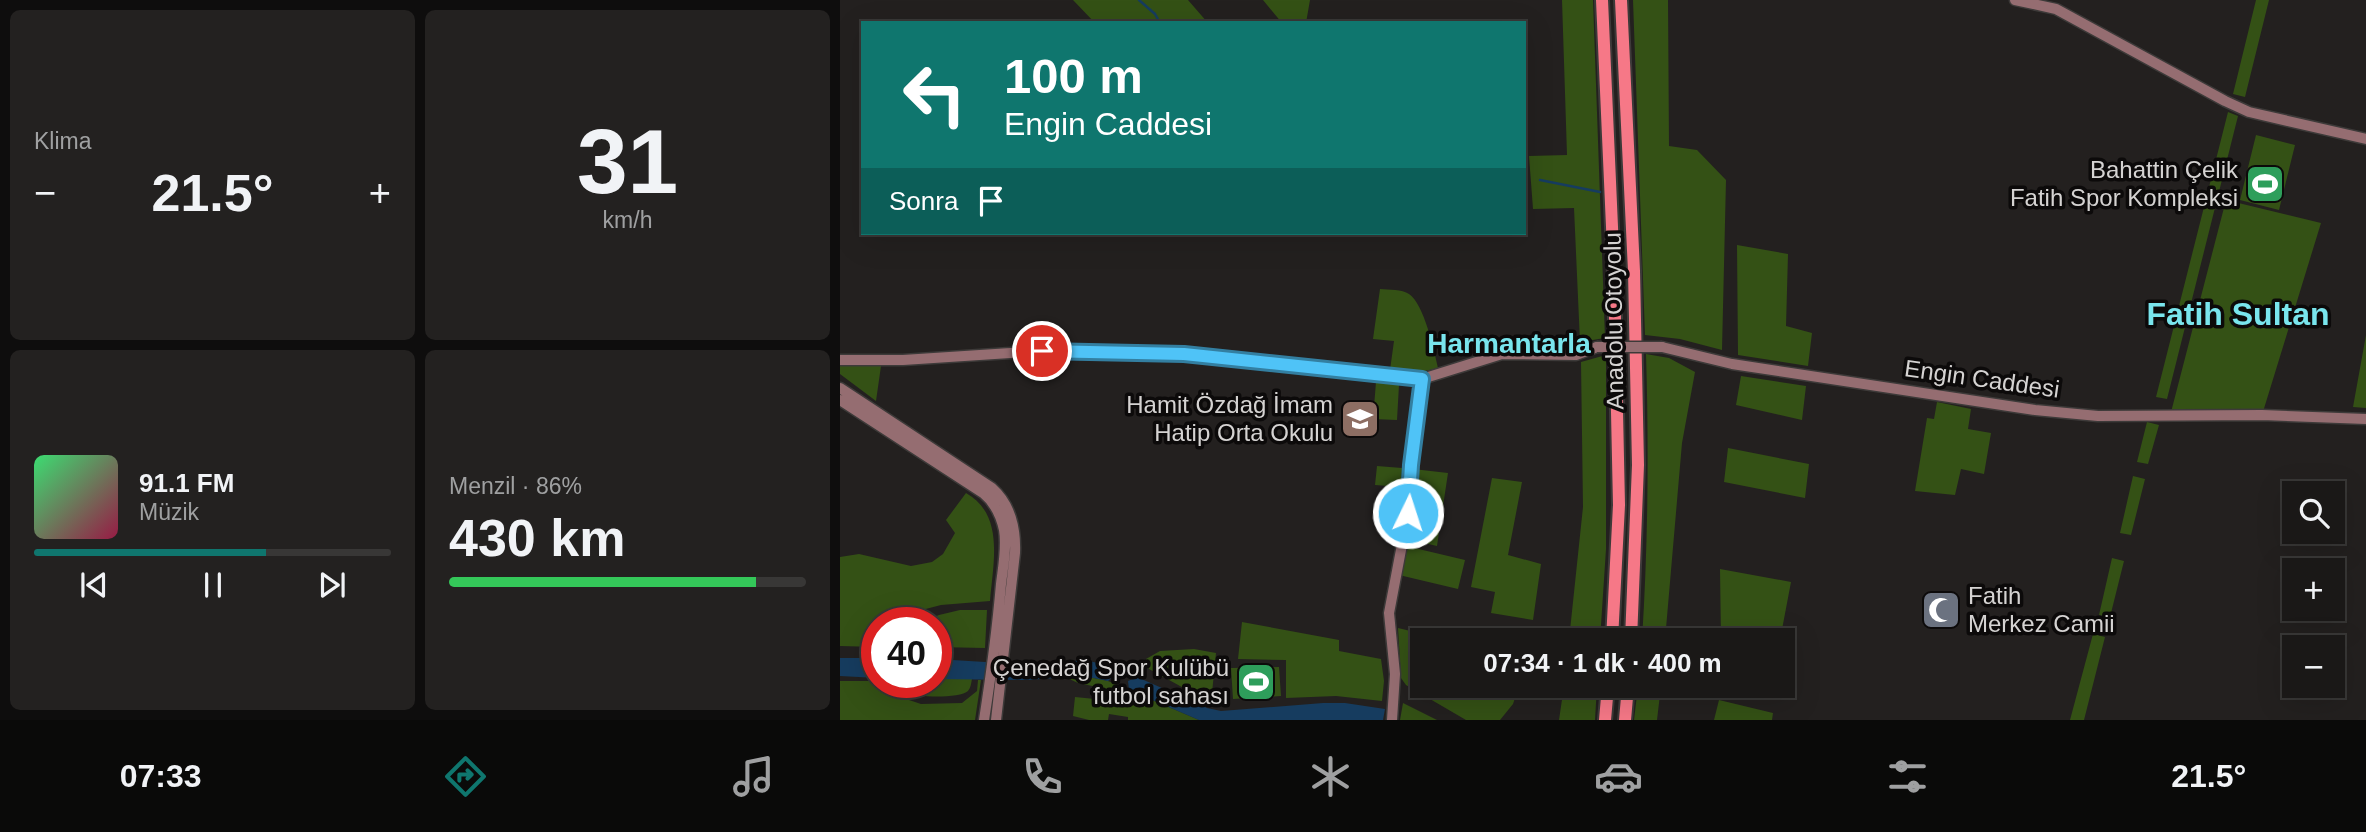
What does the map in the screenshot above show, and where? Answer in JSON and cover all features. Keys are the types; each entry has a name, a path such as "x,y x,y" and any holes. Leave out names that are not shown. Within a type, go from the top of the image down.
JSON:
{"highway":[{"name":"Anadolu Otoyolu","path":"1602,0 1614,272 1619,505 1613,628"},
{"name":"Anadolu Otoyolu","path":"1622,0 1633,245 1638,466 1631,628"},
{"path":"1605,720 1607,698"},
{"path":"1625,720 1627,698"}],"street":[{"path":"2015,0 2056,9 2225,102 2249,112 2366,139"},
{"name":"Engin Caddesi","path":"1422,379 1502,354 1576,355 1597,347 1662,347 1732,364 2035,410 2098,416 2262,415 2366,419"},
{"path":"840,360 936,358 1042,351 1149,352 1216,356 1422,379 1408,513 1389,613 1395,674 1392,720"},
{"path":"840,388 986,483 1003,499 1013,520 984,720"},
{"path":"840,400 987,496 1001,521 1010,542 1006,640 996,720"}],"green space":[{"path":"1073,0 1188,0 1206,21 1093,21"},
{"path":"1263,0 1310,0 1306,21 1280,21"},
{"path":"1562,0 1593,0 1605,338 1580,342 1574,208 1533,209 1529,156 1567,155"},
{"path":"1633,0 1668,0 1669,146 1697,150 1726,180 1722,350 1680,339 1645,335"},
{"path":"2256,0 2269,0 2245,97 2233,94"},
{"path":"2228,112 2238,116 2167,399 2156,397"},
{"name":"Bahattin Çelik Fatih Spor Kompleksi","path":"2256,135 2295,145 2279,210 2240,200"},
{"path":"2226,200 2321,223 2262,415 2170,416"},
{"path":"1737,245 1788,254 1786,326 1812,333 1808,366 1738,355"},
{"path":"1380,289 1403,291 1414,299 1428,328 1438,368 1421,372 1390,370 1394,341 1373,339"},
{"path":"2366,335 2366,408 2353,407"},
{"path":"1646,354 1669,358 1695,372 1682,443 1666,628 1643,628"},
{"path":"1606,355 1606,549 1601,628 1570,628 1583,507 1581,362"},
{"path":"840,366 881,366 876,401 840,374"},
{"path":"1741,376 1806,386 1802,420 1736,405"},
{"path":"1376,382 1399,385 1397,420 1373,419"},
{"path":"1937,402 1971,409 1968,429 1991,433 1984,474 1961,469 1955,495 1915,491 1927,418 1934,419"},
{"path":"2147,422 2159,425 2148,464 2137,462"},
{"path":"1728,448 1809,464 1805,498 1724,482"},
{"path":"1377,466 1402,468 1401,487 1375,485"},
{"path":"1413,469 1448,473 1437,546 1407,539"},
{"path":"2133,476 2145,479 2131,535 2120,533"},
{"path":"1492,478 1522,482 1508,555 1541,564 1533,620 1491,613 1495,592 1471,587"},
{"path":"966,493 978,502 987,514 994,541 990,601 933,607 861,607 861,647 840,646 840,557 859,554 911,566 932,562 943,554 955,533 946,520"},
{"path":"1406,546 1465,560 1458,589 1399,575"},
{"path":"2112,558 2124,561 2110,617 2099,615"},
{"path":"1720,569 1791,582 1782,628 1721,628"},
{"path":"987,610 985,648 952,647 952,612"},
{"path":"1242,622 1339,640 1339,651 1381,659 1384,681 1382,701 1336,696 1286,698 1286,660 1238,659"},
{"path":"1398,628 1410,631 1410,687 1401,678"},
{"path":"2093,634 2105,637 2084,720 2070,720"},
{"path":"1194,649 1216,653 1211,703 1149,669 1146,659 1160,651"},
{"name":"Çenedağ Spor Kulübü futbol sahası","path":"1279,667 1281,696 1233,699 1231,668"},
{"path":"1084,676 1108,681 1199,720 1128,720 1128,717 1109,714 1108,720 1089,720 1073,716 1075,697 1095,699 1097,687 1065,677"},
{"path":"952,679 972,679 968,691 952,696"},
{"path":"978,680 981,680 975,720 840,720 840,681 861,681 861,698 907,698 921,704 962,703 977,691"},
{"path":"1428,698 1515,698 1500,720 1466,720"},
{"path":"1562,698 1596,698 1595,720 1559,720"},
{"path":"1637,698 1660,698 1657,720 1634,720"},
{"path":"1719,700 1773,713 1772,720 1714,720"},
{"path":"1403,703 1437,720 1400,720"}],"water":[{"path":"840,658 861,658 861,677 840,676"},
{"path":"952,660 1033,665 1085,660 1114,667 1114,675 1108,681 1084,676 1027,680 952,679"},
{"path":"1137,677 1207,708 1221,711 1323,703 1345,703 1385,709 1383,720 1199,720 1129,690 1128,681"}],"waterway":[{"path":"1139,0 1159,21"},
{"path":"1540,180 1600,192"}],"place":[{"name":"Bahattin Çelik Fatih Spor Kompleksi","path":"2265,184"},
{"name":"Hamit Özdağ İmam Hatip Orta Okulu","path":"1360,419"},
{"name":"Fatih Merkez Camii","path":"1941,610"},
{"name":"Çenedağ Spor Kulübü futbol sahası","path":"1256,682"}],"district":[{"name":"Fatih Sultan","path":"2238,314"},
{"name":"Harmantarla","path":"1509,343"}],"route":[{"path":"1042,351 1216,356 1422,379 1408,513"}]}
